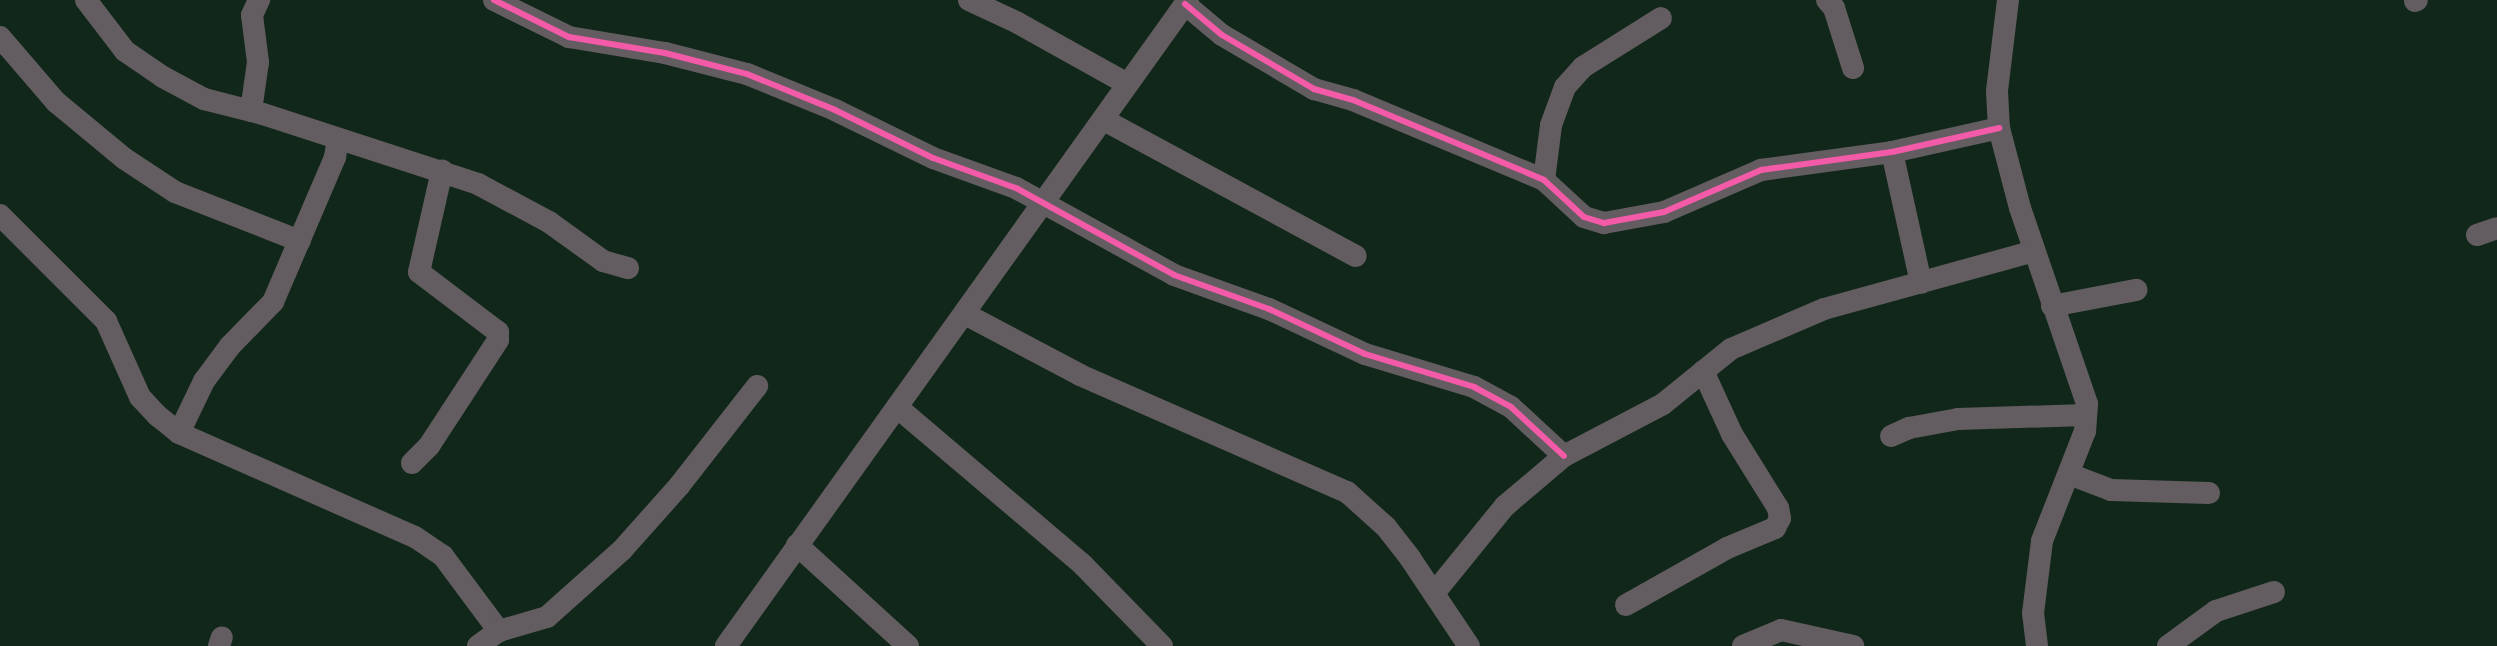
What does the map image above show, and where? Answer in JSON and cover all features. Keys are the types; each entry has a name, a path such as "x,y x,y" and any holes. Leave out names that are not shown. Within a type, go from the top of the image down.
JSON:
{"street":[{"path":"86,0 125,51 162,77 204,99 251,111 441,171 506,197 603,261 628,268"},
{"path":"251,111 258,62 252,15 259,0"},
{"path":"494,0 569,37 665,53 747,74 866,124 933,158 1016,188 1174,276 1269,309 1365,354 1474,387 1511,407 1564,456"},
{"path":"969,0 1018,23 1126,83"},
{"path":"1827,0 1834,8 1853,68"},
{"path":"2008,0 1997,91 1999,128 2034,251 2087,404 2085,431 2042,541 2033,613 2037,646"},
{"path":"726,646 965,314 1041,202 1104,120 1126,83 1187,2 1221,35 1314,88 1353,100 1544,180 1584,217 1604,223 1664,212 1761,170 1892,152 1999,128"},
{"path":"1544,180 1551,125 1574,75 1661,18"},
{"path":"0,37 56,102 125,159 175,192 300,242"},
{"path":"1104,120 1356,256"},
{"path":"179,433 204,381 230,346 273,302 335,157 338,139"},
{"path":"1892,152 1921,282"},
{"path":"412,464 429,446 498,340 498,332 419,272 441,171"},
{"path":"0,215 106,321 140,397 179,433 415,537 443,556 499,631"},
{"path":"1435,592 1505,506 1564,456 1663,404 1731,349 1824,309 2034,251"},
{"path":"2052,306 2136,290"},
{"path":"965,314 1080,375 1347,492 1386,527 1435,592 1469,646"},
{"path":"1626,605 1727,548 1775,528 1780,518 1778,508 1732,434 1703,371"},
{"path":"478,646 499,631 547,617 622,550 680,486 757,386"},
{"path":"897,407 1083,565 1162,646"},
{"path":"1891,436 1909,428 1958,419 2086,415"},
{"path":"2069,474 2088,484 2110,490 2209,493"},
{"path":"797,545 908,646"},
{"path":"2168,646 2216,611 2274,592"},
{"path":"1743,646 1781,630 1853,646"}],"cycle path":[{"path":"494,0 569,37 665,53 747,74 835,110 933,158 1016,188 1174,275 1269,309 1365,354 1474,387 1511,407 1564,456"},
{"path":"1185,4 1222,35 1314,89 1353,100 1544,180 1584,217 1604,223 1664,212 1761,170 1892,152 1999,128"}]}
